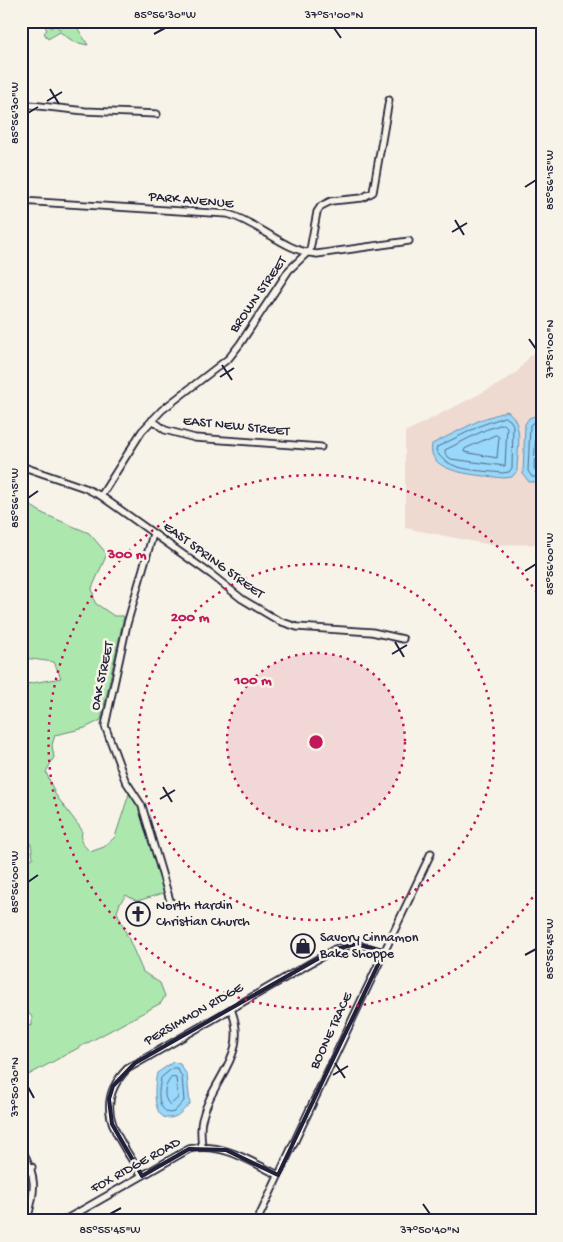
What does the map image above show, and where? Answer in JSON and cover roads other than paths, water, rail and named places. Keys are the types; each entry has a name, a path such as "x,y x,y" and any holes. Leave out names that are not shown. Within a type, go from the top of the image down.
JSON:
{"street":[{"name":"BROWN STREET","path":"101,496 137,439 152,420 229,358 250,330 286,273 308,253 321,206 331,201 362,198 373,192 389,100"},
{"path":"21,104 85,111 157,114"},
{"name":"PARK AVENUE","path":"21,201 228,214 251,223 297,250 308,253 356,250 409,241"},
{"name":"EAST NEW STREET","path":"152,420 165,430 195,438 321,447"},
{"name":"EAST SPRING STREET","path":"21,466 85,488 101,496 212,575 242,599 279,621 297,627 372,632 403,639"},
{"name":"OAK STREET","path":"153,534 127,624 105,726 125,780 142,806 171,904"},
{"name":"BOONE TRACE","path":"257,1221 430,853"},
{"name":"PERSIMMON RIDGE","path":"142,1176 112,1124 109,1099 113,1086 127,1068 346,945 366,945 384,952"},
{"path":"202,1147 202,1120 237,1042 237,1024 231,1009"},
{"name":"FOX RIDGE ROAD","path":"63,1221 190,1149 202,1147 226,1150 278,1175"},
{"path":"21,1148 32,1167 34,1189 27,1221"},
{"path":"21,1178 32,1167"}],"water":[{"path":"507,411 513,416 519,438 517,471 512,477 503,478 457,472 437,462 432,454 432,444 480,420"},
{"path":"535,416 542,418 542,482 529,482 523,474 525,424 529,418"},
{"path":"173,1062 180,1064 187,1075 190,1104 176,1116 167,1118 161,1115 158,1110 155,1094 156,1079 157,1073"}],"place":[{"name":"North Hardin Christian Church","path":"138,914"},
{"name":"Savory Cinnamon Bake Shoppe","path":"303,946"}]}
